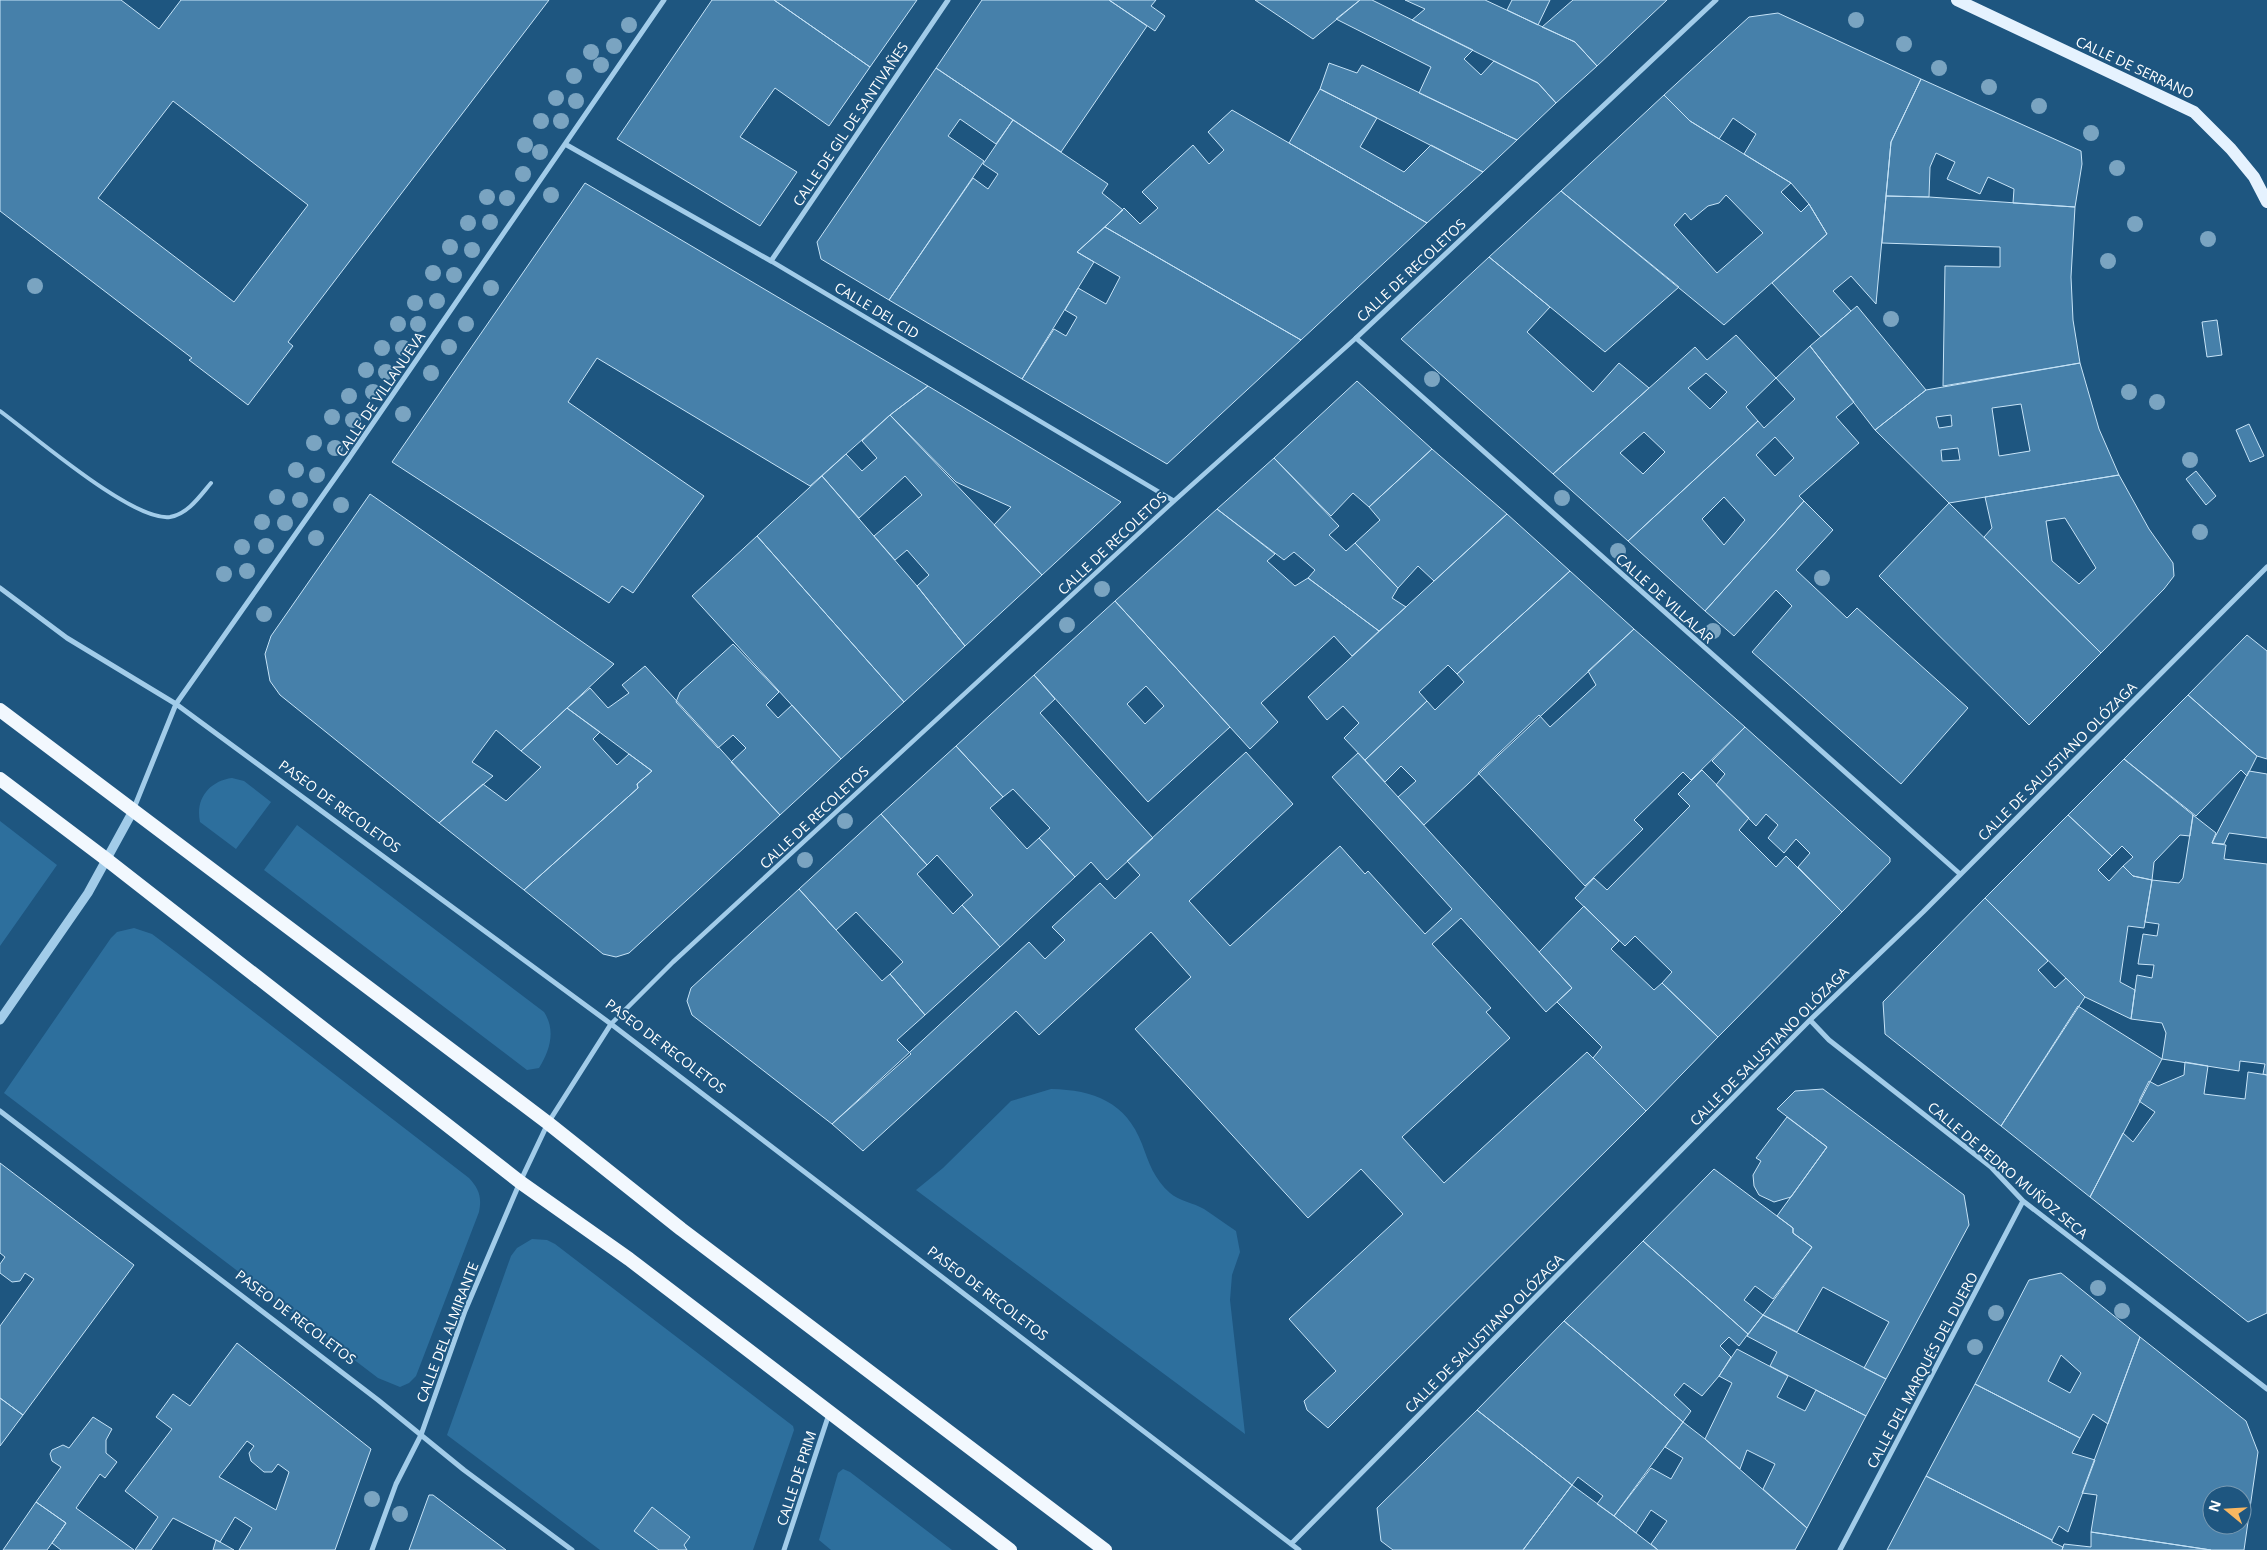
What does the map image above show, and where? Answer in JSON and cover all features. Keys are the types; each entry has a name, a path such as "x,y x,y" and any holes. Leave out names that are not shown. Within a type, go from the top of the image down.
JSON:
{"highway":[{"path":"0,710 548,1123 681,1229 1105,1550"},
{"path":"0,779 106,859 520,1182 629,1260 1010,1550"}],"main road":[{"name":"CALLE DE SERRANO","path":"1957,0 2194,112 2237,156 2254,177 2267,202"}],"street":[{"name":"CALLE DE VILLANUEVA","path":"133,810 176,704 347,461 664,0"},
{"name":"CALLE DE GIL DE SANTIVAÑES","path":"771,261 948,0"},
{"name":"CALLE DE RECOLETOS","path":"548,1123 611,1024 674,962 1174,501 1356,338 1716,0"},
{"name":"CALLE DEL CID","path":"565,144 771,261 1174,501"},
{"name":"CALLE DE VILLALAR","path":"1356,338 1960,874"},
{"name":"CALLE DE SALUSTIANO OLÓZAGA","path":"1291,1544 1810,1020 1960,874 2267,567"},
{"name":"PASEO DE RECOLETOS","path":"0,588 67,638 176,704 611,1024 1299,1550"},
{"path":"0,1020 88,893 133,810"},
{"name":"CALLE DE PEDRO MUÑOZ SECA","path":"1810,1020 1829,1040 1991,1167 2023,1201 2267,1388"},
{"name":"PASEO DE RECOLETOS","path":"0,1111 572,1550"},
{"name":"CALLE DEL ALMIRANTE","path":"372,1550 396,1484 421,1435 465,1311 520,1182 548,1123"},
{"name":"CALLE DEL MARQUÉS DEL DUERO","path":"1840,1550 2023,1201"},
{"name":"CALLE DE PRIM","path":"784,1550 829,1414"}],"lane":[{"path":"0,411 113,496 151,515 171,517 190,508 211,483"}],"shaded area":[{"path":"232,778 244,781 271,802 236,849 200,822 199,813 202,798 206,792 217,783"},
{"path":"0,821 57,865 0,946"},
{"path":"297,825 544,1012 548,1019 551,1033 549,1048 539,1068 527,1070 264,870"},
{"path":"134,928 152,934 176,952 469,1178 475,1186 480,1198 479,1212 416,1376 409,1383 400,1387 378,1378 4,1093 111,938 117,932"},
{"path":"1051,1089 1081,1092 1107,1101 1118,1108 1135,1130 1153,1170 1164,1188 1178,1198 1204,1209 1236,1231 1240,1252 1232,1275 1230,1300 1245,1434 916,1190 943,1168 1011,1101"},
{"path":"532,1239 547,1240 555,1244 793,1426 794,1430 753,1550 600,1550 447,1435 511,1256 517,1248"},
{"path":"843,1469 850,1472 952,1550 831,1550 819,1540 838,1473"}],"building":[{"path":"0,0 121,0 159,29 181,0 549,0 288,342 293,346 248,405 189,360 192,358 0,211","holes":["173,101 308,205 234,302 98,198"]},
{"path":"712,0 774,0 870,67 829,126 775,88 740,137 797,172 760,226 617,139"},
{"path":"774,0 917,0 870,67"},
{"path":"982,0 1109,0 1147,26 1061,152 936,68"},
{"path":"1109,0 1156,0 1151,6 1165,16 1155,31"},
{"path":"1255,0 1360,0 1313,39"},
{"path":"1360,0 1372,0 1473,50 1464,59 1481,75 1494,61 1538,83 1556,103 1517,140 1419,93 1431,67 1336,19"},
{"path":"1405,0 1485,0 1575,42 1597,66 1556,103 1538,83 1412,20 1425,9"},
{"path":"1512,0 1550,0 1538,25 1507,10"},
{"path":"1573,0 1667,0 1597,66 1575,42 1542,27"},
{"path":"1778,13 1921,79 1891,142 1876,304 1851,276 1833,291 1851,311 1821,337 1772,283 1827,234 1809,204 1791,183 1744,154 1756,134 1733,118 1719,139 1690,121 1664,95 1749,17"},
{"path":"1329,63 1357,73 1362,65 1517,140 1483,172 1320,89"},
{"path":"936,68 1013,120 996,144 960,119 948,136 984,161 889,300 821,259 817,242"},
{"path":"1921,79 2081,151 2082,164 2075,207 2013,203 2014,189 1988,177 1980,194 1947,179 1955,162 1936,153 1930,167 1929,197 1886,196 1891,142"},
{"path":"1320,89 1377,118 1360,147 1404,172 1431,145 1483,172 1427,223 1289,143"},
{"path":"1664,95 1690,121 1791,183 1781,192 1801,212 1809,204 1827,234 1724,325 1561,191","holes":["1726,195 1763,233 1717,273 1674,225 1685,213 1691,220 1708,206 1719,203"]},
{"path":"1232,110 1427,223 1301,340 1105,227 1124,208 1140,224 1158,208 1142,192 1193,145 1209,164 1224,150 1208,132"},
{"path":"1013,120 1108,184 1102,193 1123,210 1077,252 1094,262 1022,379 889,300 973,178 988,189 998,174 983,164"},
{"path":"585,183 928,386 890,415 810,486 597,358 568,402 704,496 633,593 622,586 609,603 392,462"},
{"path":"1561,191 1679,287 1605,352 1489,257"},
{"path":"1886,196 1929,197 2075,207 2071,277 2073,320 2080,363 1943,386 1945,266 2000,267 2000,247 1882,243"},
{"path":"1105,227 1301,340 1167,464 1022,379 1054,329 1066,336 1077,317 1065,310 1078,288 1106,304 1120,277 1077,252"},
{"path":"1489,257 1550,307 1527,332 1593,392 1619,363 1649,388 1553,474 1401,339"},
{"path":"1857,306 1926,390 1875,430 1810,346"},
{"path":"2217,320 2222,355 2207,357 2202,322"},
{"path":"1736,335 1776,378 1746,407 1758,421 1628,541 1553,474 1695,347 1707,360","holes":["1706,373 1727,392 1710,409 1688,388","1644,432 1665,452 1643,474 1620,453"]},
{"path":"1810,346 1854,402 1836,417 1859,443 1799,496 1804,501 1705,611 1628,541 1758,421 1764,428 1795,399 1776,378","holes":["1775,437 1794,458 1775,476 1756,455","1724,497 1745,520 1724,545 1702,519"]},
{"path":"2080,363 2099,429 2119,475 1949,503 1875,430 1926,390","holes":["2021,404 2030,451 1999,456 1992,408","1951,415 1952,426 1939,428 1936,417","1958,448 1960,460 1942,461 1941,450"]},
{"path":"1357,381 1432,449 1369,507 1353,493 1331,516 1274,458"},
{"path":"928,386 1121,502 1042,575 994,525 1011,507 956,482 890,415"},
{"path":"890,415 1042,575 965,646 917,586 929,575 907,550 895,560 874,536 922,495 905,476 859,518 822,476 846,454 862,471 877,458 862,441"},
{"path":"2249,424 2264,456 2250,462 2236,430"},
{"path":"1432,449 1507,514 1434,581 1418,566 1398,588 1355,543 1380,520 1369,507"},
{"path":"1274,458 1339,526 1329,535 1346,551 1355,543 1398,588 1392,598 1406,607 1379,631 1308,578 1315,570 1294,552 1284,560 1217,509"},
{"path":"2196,471 2216,496 2206,505 2186,479"},
{"path":"2119,475 2149,529 2173,563 2174,576 2164,589 2101,653 1984,537 1992,528 1985,497","holes":["2065,518 2096,568 2079,584 2052,561 2046,521"]},
{"path":"822,476 917,586 965,646 904,702 757,536"},
{"path":"370,494 614,664 521,751 496,730 472,762 493,776 439,823 280,695 270,681 265,654 271,636"},
{"path":"1804,501 1833,530 1796,570 1847,618 1857,608 1968,708 1901,784 1752,652 1792,606 1776,590 1734,636 1705,611"},
{"path":"1949,503 2101,653 2029,725 1879,576"},
{"path":"1217,509 1275,554 1267,561 1295,586 1308,578 1379,631 1352,656 1334,636 1261,703 1278,722 1250,749 1115,601"},
{"path":"1507,514 1570,571 1457,674 1448,665 1419,692 1427,701 1365,760 1344,738 1359,723 1343,706 1327,720 1308,697"},
{"path":"757,536 904,702 841,759 692,596"},
{"path":"1570,571 1634,629 1424,825 1398,797 1416,781 1401,766 1385,782 1365,760 1427,701 1435,710 1464,682 1457,674"},
{"path":"1115,601 1230,727 1148,802 1034,675","holes":["1146,686 1164,706 1145,724 1127,704"]},
{"path":"1634,629 1745,727 1691,780 1683,772 1634,820 1643,829 1585,886 1478,773 1539,715 1550,727 1596,685 1588,671"},
{"path":"2247,635 2267,651 2267,759 2257,756 2188,695"},
{"path":"733,644 779,692 766,705 778,718 792,705 841,759 780,815 731,762 746,748 733,735 718,748 676,702 680,692"},
{"path":"645,666 780,815 629,953 616,957 603,954 524,890 638,788 637,784 652,771 567,708 590,688 608,708 629,693 622,685"},
{"path":"1034,675 1055,699 1040,713 1153,838 1107,880 1091,862 1075,877 1039,838 1050,828 1013,789 1003,797 956,746"},
{"path":"2188,695 2257,756 2247,776 2241,770 2196,816 2124,759"},
{"path":"567,708 600,732 593,739 617,765 629,754 652,771 637,784 638,788 524,890 439,823 483,784 506,801 541,767 521,751"},
{"path":"1745,727 1890,858 1890,862 1842,912 1798,867 1810,853 1796,839 1784,853 1768,838 1778,825 1766,814 1756,826 1716,785 1725,774 1712,761"},
{"path":"956,746 1003,797 990,808 1027,849 1039,838 1075,877 1000,947 962,905 973,895 937,855 927,865 881,814"},
{"path":"1246,752 1293,804 1189,901 1230,946 1340,846 1365,874 1368,871 1425,934 1452,909 1332,777 1358,753 1572,988 1546,1012 1461,918 1432,944 1491,1008 1486,1012 1510,1038 1402,1137 1444,1183 1587,1052 1646,1111 1328,1428 1307,1410 1304,1401 1336,1371 1289,1319 1403,1214 1361,1169 1308,1218 1135,1029 1191,977 1151,932 1039,1035 1016,1011 863,1151 832,1124 1029,942 1045,959 1065,940 1052,927 1100,883 1115,899 1140,875 1127,861"},
{"path":"2124,759 2193,815 2190,836 2180,835 2154,862 2152,880 2133,876 2123,866 2133,857 2122,846 2112,856 2068,815"},
{"path":"1702,770 1749,818 1739,830 1776,867 1786,856 1842,912 1718,1037 1662,983 1672,972 1635,936 1625,946 1575,898 1594,878 1607,890 1690,806 1678,794"},
{"path":"2249,771 2267,774 2267,838 2229,833 2224,844 2212,843"},
{"path":"881,814 927,865 917,874 953,914 962,905 1000,947 925,1015 890,974 903,962 856,912 836,930 799,889"},
{"path":"2068,815 2112,856 2098,870 2109,881 2123,866 2133,876 2152,880 2144,928 2128,926 2120,982 2135,990 2131,1019 2085,997 1985,898"},
{"path":"2193,815 2216,833 2212,843 2226,845 2224,859 2267,864 2267,1075 2263,1074 2265,1064 2240,1061 2239,1071 2162,1059 2166,1033 2162,1023 2131,1019 2137,975 2152,978 2154,965 2138,964 2143,934 2157,936 2159,924 2145,922 2152,880 2179,883 2183,878"},
{"path":"799,889 882,981 890,974 925,1015 897,1040 911,1054 832,1124 692,1015 687,1001 691,988"},
{"path":"1985,898 2048,961 2038,970 2055,988 2066,978 2085,997 2001,1126 1885,1034 1883,1002"},
{"path":"1584,906 1619,941 1611,949 1654,990 1662,983 1718,1037 1646,1111 1593,1058 1602,1047 1557,1002 1572,988 1539,952"},
{"path":"2078,1006 2162,1059 2090,1197 2001,1126"},
{"path":"2185,1062 2208,1066 2204,1094 2245,1099 2248,1072 2267,1075 2267,1313 2248,1322 2090,1197 2123,1133 2133,1142 2155,1112 2139,1101 2149,1081 2158,1086 2184,1075"},
{"path":"1823,1089 1964,1195 1969,1225 1886,1379 1864,1368 1889,1322 1823,1287 1797,1332 1763,1315 1812,1247 1793,1233 1793,1228 1777,1216 1827,1147 1777,1109 1795,1091"},
{"path":"1787,1117 1827,1147 1791,1197 1774,1202 1759,1195 1754,1186 1753,1175 1761,1161 1756,1158"},
{"path":"0,1163 134,1265 23,1415 0,1398 0,1326 34,1279 25,1273 20,1281 12,1282 0,1273 0,1264 5,1257 0,1253"},
{"path":"1714,1169 1793,1228 1793,1233 1812,1247 1773,1299 1755,1286 1744,1300 1763,1315 1748,1334 1643,1241"},
{"path":"1643,1241 1748,1334 1739,1346 1729,1337 1720,1346 1731,1357 1719,1376 1702,1396 1684,1383 1674,1395 1691,1411 1683,1422 1564,1321"},
{"path":"2061,1273 2140,1337 2108,1424 2093,1414 2080,1438 1975,1384 2029,1280","holes":["2061,1355 2081,1373 2070,1393 2048,1381"]},
{"path":"1763,1315 1886,1379 1866,1416 1770,1366 1777,1352 1747,1336"},
{"path":"1564,1321 1683,1422 1614,1516 1597,1504 1603,1496 1578,1477 1572,1485 1477,1410"},
{"path":"2140,1337 2246,1421 2258,1452 2252,1494 2252,1485 2202,1485 2202,1535 2246,1535 2244,1550 2211,1550 2091,1532 2097,1495 2082,1493"},
{"path":"237,1343 371,1449 335,1550 239,1550 252,1528 235,1517 220,1542 173,1518 151,1550 135,1550 158,1517 125,1491 172,1429 156,1417 173,1394 190,1406","holes":["247,1441 254,1446 249,1453 251,1461 264,1472 272,1472 278,1464 289,1472 276,1510 219,1477"]},
{"path":"1737,1349 1788,1376 1777,1397 1805,1411 1816,1390 1866,1416 1807,1528 1763,1489 1775,1464 1747,1450 1740,1469 1705,1439 1732,1383 1719,1376"},
{"path":"1975,1384 2080,1438 2072,1453 2095,1460 2068,1532 2059,1526 2052,1540 1926,1476"},
{"path":"0,1398 23,1415 0,1446"},
{"path":"1477,1410 1572,1485 1523,1550 1393,1550 1381,1541 1377,1508"},
{"path":"93,1417 112,1429 106,1440 106,1453 117,1462 105,1478 100,1474 76,1508 134,1550 61,1550 52,1543 66,1523 36,1502 61,1467 52,1461 50,1454 52,1450 63,1445 69,1448"},
{"path":"1683,1422 1807,1528 1795,1550 1658,1550 1651,1544 1667,1521 1651,1510 1636,1533 1614,1516 1651,1468 1671,1479 1683,1458 1665,1447"},
{"path":"1926,1476 2052,1540 2052,1542 2063,1547 2062,1550 1887,1550"},
{"path":"1572,1485 1614,1516 1658,1550 1523,1550"},
{"path":"429,1495 433,1495 506,1550 409,1550"},
{"path":"36,1502 66,1523 47,1550 3,1550"},
{"path":"652,1507 690,1537 684,1545 687,1550 659,1550 634,1531"},
{"path":"2091,1532 2211,1550 2062,1550 2064,1544 2091,1547"},
{"path":"216,1540 220,1542 234,1550 213,1550"}]}
